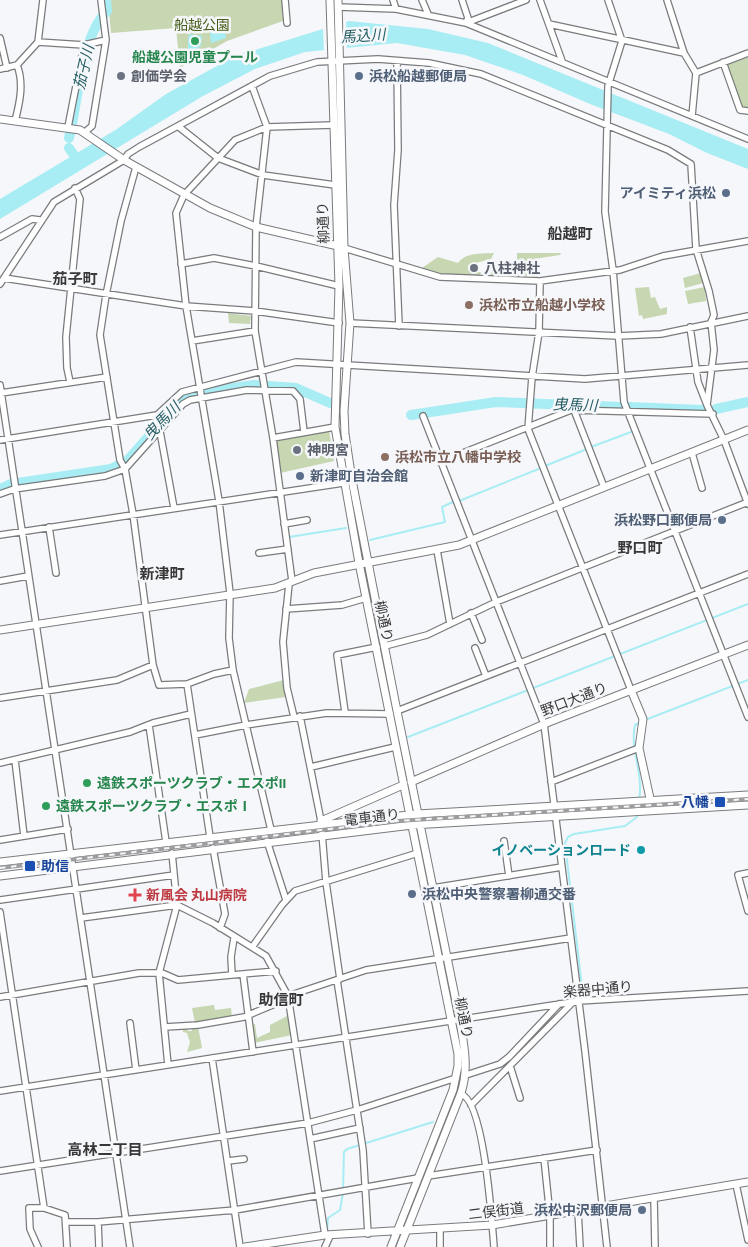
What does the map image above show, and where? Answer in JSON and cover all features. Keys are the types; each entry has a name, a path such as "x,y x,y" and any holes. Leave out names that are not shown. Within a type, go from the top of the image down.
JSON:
{"street":[{"path":"0,38 3,68 17,65 38,42 43,0"},
{"path":"86,133 92,126 106,40 101,0"},
{"path":"285,0 287,23"},
{"name":"柳通り","path":"330,0 336,245 339,286 335,427 343,483 366,598 411,782 413,814"},
{"path":"393,0 396,9"},
{"path":"422,0 428,14"},
{"path":"462,0 468,18 466,23"},
{"path":"502,0 505,8"},
{"path":"466,23 526,0"},
{"path":"540,0 562,61"},
{"path":"608,0 622,41 609,84 605,212 613,270 620,376 627,412 748,718"},
{"path":"667,0 684,53 696,73 692,116"},
{"path":"338,6 396,9 466,23 562,61 609,84 748,139"},
{"name":"柳通り","path":"338,6 344,248 350,323 344,411 346,434 368,562 385,646 395,747 403,785 433,888 458,1054 456,1078 442,1122 391,1247"},
{"path":"549,24 684,53"},
{"path":"38,42 87,44 106,40"},
{"path":"68,127 87,44"},
{"path":"696,73 748,53"},
{"path":"338,323 255,310 186,306 2,281 40,220 54,202 128,154 270,76 340,56 429,63 481,74 608,123 668,150 691,164 696,249 714,315 710,322 714,350 707,405"},
{"path":"397,61 398,150 394,205 399,326"},
{"path":"724,62 740,110 748,112"},
{"path":"15,121 21,85 17,65"},
{"path":"252,86 267,127 256,228 254,331 273,438 288,548 290,583 283,642 287,688 311,767 321,822 338,979 362,1144 368,1234"},
{"path":"0,119 68,127 86,133 122,159 184,194 256,228 336,245 440,277 540,281 613,270 696,249 748,241"},
{"path":"271,830 233,670 229,638 230,594 219,501 202,391 186,306 176,213 184,194 235,140 267,127 333,125"},
{"path":"179,127 218,158 263,175 335,185"},
{"path":"136,167 121,221 100,335 120,460 124,468 133,514 147,607 153,665 159,685 187,684 214,674 233,670"},
{"path":"70,382 67,368 66,337 80,200 75,188"},
{"path":"0,237 32,220 40,220"},
{"path":"181,264 214,258 339,286"},
{"path":"540,281 539,332 532,377 529,427 558,506 643,719 639,748 652,810"},
{"path":"350,323 618,336 661,334 710,322 748,316"},
{"path":"385,646 427,635 496,602 748,503 713,414 701,394 690,327"},
{"path":"192,341 254,331"},
{"path":"0,494 14,486 105,476 124,468 183,404 202,391 296,362 584,379 748,365"},
{"path":"1,393 107,377"},
{"path":"0,385 3,440 14,486 56,751 130,1247"},
{"path":"3,440 158,417 182,392 264,387 297,393 304,432"},
{"path":"440,462 574,410 713,414"},
{"path":"574,410 604,488"},
{"path":"423,416 544,724 597,1150 606,1247"},
{"path":"158,417 174,508"},
{"path":"273,438 335,427"},
{"path":"0,630 275,588 314,572 437,550 471,540 748,430"},
{"path":"692,453 702,488"},
{"path":"0,535 343,483"},
{"path":"284,524 307,520"},
{"path":"49,527 56,573"},
{"path":"259,553 288,548"},
{"path":"437,550 450,624"},
{"path":"195,735 297,717 345,712 393,713 748,574"},
{"path":"0,581 28,576"},
{"path":"286,609 342,605 366,598"},
{"path":"471,613 482,640"},
{"name":"野口大通り","path":"411,782 544,724 748,645"},
{"path":"345,712 338,655 377,648"},
{"path":"475,648 486,676"},
{"path":"0,698 117,680 153,665"},
{"path":"187,684 210,837"},
{"path":"0,763 56,751 191,714"},
{"path":"149,725 166,842"},
{"path":"311,767 395,747"},
{"path":"551,782 639,748"},
{"path":"15,760 24,836"},
{"path":"321,822 403,785"},
{"name":"電車通り","path":"0,862 71,852 271,830 321,822 413,814 748,795"},
{"name":"電車通り","path":"0,876 267,841 416,825 748,805"},
{"name":"柳通り","path":"400,1247 461,1094 466,1076 460,1021 418,853 416,825"},
{"path":"0,840 68,829"},
{"path":"267,841 286,900"},
{"path":"504,841 509,876"},
{"path":"213,848 225,914 220,928"},
{"path":"168,1065 159,973 177,905 172,853"},
{"path":"253,946 286,900 295,891 418,853"},
{"path":"433,888 562,867"},
{"path":"748,873 738,875 748,911"},
{"path":"0,900 174,875"},
{"path":"81,918 177,905 220,928 234,938 253,946 266,956 276,971 288,997 318,1194 328,1236 326,1247"},
{"path":"0,912 44,1208"},
{"path":"232,974 231,957 234,938"},
{"path":"165,1027 198,1025 244,1017 288,997 366,970 571,938"},
{"path":"0,997 139,973 159,973 178,980 276,971"},
{"path":"243,974 253,1052"},
{"name":"楽器中通り","path":"0,1091 460,1021 560,1004 577,998 748,991"},
{"path":"471,1105 577,998"},
{"path":"466,1076 500,1064 509,1058 560,1004"},
{"path":"130,1023 136,1070"},
{"path":"212,1058 240,1247"},
{"path":"510,1066 520,1098"},
{"path":"0,1171 224,1138 308,1123 357,1110 456,1078"},
{"path":"461,1094 467,1097 471,1105 486,1168 494,1247"},
{"path":"310,1139 360,1128"},
{"path":"428,1176 597,1150"},
{"path":"544,1158 550,1216 550,1247"},
{"path":"228,1161 244,1159"},
{"path":"67,1222 126,1221 235,1210 418,1178"},
{"name":"二俣街道","path":"245,1247 328,1236 492,1226 748,1182"},
{"path":"736,1184 748,1240"},
{"path":"654,1198 655,1247"},
{"path":"38,1247 30,1229 29,1208 44,1208 62,1212 67,1222 67,1247"},
{"path":"578,1211 580,1247"},
{"path":"98,1222 99,1247"},
{"path":"440,1229 440,1247"}],"green space":[{"name":"船越公園","path":"108,0 282,0 283,21 227,41 180,68 176,28 111,33"},
{"path":"748,56 748,110 741,108 726,65"},
{"path":"494,253 491,259 468,265 468,269 473,272 481,272 480,275 450,275 422,268 438,257 458,263 469,255"},
{"path":"517,253 561,253 560,255 534,259 530,265 531,273 541,278 523,274 518,277 509,276 509,270 502,278 490,278 493,265 500,260 504,263 517,262"},
{"path":"701,273 703,283 685,288 683,278"},
{"path":"649,287 651,298 655,297 660,309 667,307 667,314 643,319 642,315 639,316 635,288"},
{"path":"705,287 706,301 688,304 685,291"},
{"path":"228,313 251,316 250,324 229,323"},
{"path":"329,430 334,461 280,473 275,440"},
{"path":"284,680 286,697 244,703 249,689"},
{"path":"214,1005 215,1010 231,1008 232,1018 195,1023 192,1008"},
{"path":"289,1015 292,1035 254,1043 252,1025 255,1024 257,1038 270,1032 270,1025"},
{"path":"191,1026 198,1026 202,1048 187,1052 190,1042 187,1033 183,1032 182,1027 192,1031"}],"water":[{"name":"馬込川","path":"349,21 428,29 488,43 748,149 748,169 707,153 669,134 590,104 523,75 465,55 397,43 305,52 255,69 203,96 0,219 0,199 117,129 166,94 235,56"},
{"name":"船越公園児童プール","path":"212,30 225,31 226,38 211,43 210,33"},
{"name":"船越公園児童プール","path":"190,34 202,36 201,46 190,53 188,50 188,37"}],"pier":[{"path":"346,20 347,51 324,53 323,26"}],"waterway":[{"name":"茄子川","path":"69,138 86,53 91,36 98,22 107,11 106,0"},
{"name":"茄子川","path":"69,148 78,161"},
{"name":"曳馬川","path":"0,489 11,484 111,469 127,461 181,400 198,393 254,385 296,388 330,403"},
{"name":"曳馬川","path":"411,415 496,402 621,407"},
{"name":"曳馬川","path":"716,409 748,402"},
{"name":"曳馬川","path":"630,407 702,410"},
{"path":"591,447 631,432"},
{"path":"545,466 587,449"},
{"path":"459,501 541,468"},
{"path":"370,540 445,522 442,507 453,502"},
{"path":"289,537 346,528"},
{"path":"408,737 748,604"},
{"path":"645,720 748,680"},
{"path":"580,992 582,987 565,843 568,837 574,834 625,826 637,817 640,781 634,733 635,725 641,722"},
{"path":"474,1098 529,1043"},
{"path":"343,1189 344,1152 347,1149 433,1122"},
{"path":"327,1232 328,1218 340,1210 343,1193"}],"railway":[{"path":"0,868 397,821 748,799"}],"place":[{"name":"船越公園児童プール","path":"195,41"},
{"name":"創価学会","path":"121,76"},
{"name":"浜松船越郵便局","path":"359,76"},
{"name":"アイミティ浜松","path":"726,193"},
{"name":"八柱神社","path":"474,268"},
{"name":"浜松市立船越小学校","path":"469,305"},
{"name":"神明宮","path":"297,450"},
{"name":"浜松市立八幡中学校","path":"385,457"},
{"name":"新津町自治会館","path":"300,476"},
{"name":"浜松野口郵便局","path":"722,520"},
{"name":"遠鉄スポーツクラブ・エスポII","path":"87,783"},
{"name":"八幡","path":"720,802"},
{"name":"遠鉄スポーツクラブ・エスポⅠ","path":"46,806"},
{"name":"イノベーションロード","path":"641,850"},
{"name":"助信","path":"30,866"},
{"name":"浜松中央警察署柳通交番","path":"412,894"},
{"name":"新風会 丸山病院","path":"135,895"},
{"name":"浜松中沢郵便局","path":"642,1210"}],"district":[{"name":"船越町","path":"570,234"},
{"name":"茄子町","path":"75,279"},
{"name":"野口町","path":"640,548"},
{"name":"新津町","path":"162,574"},
{"name":"助信町","path":"281,1000"},
{"name":"高林二丁目","path":"105,1150"}]}
